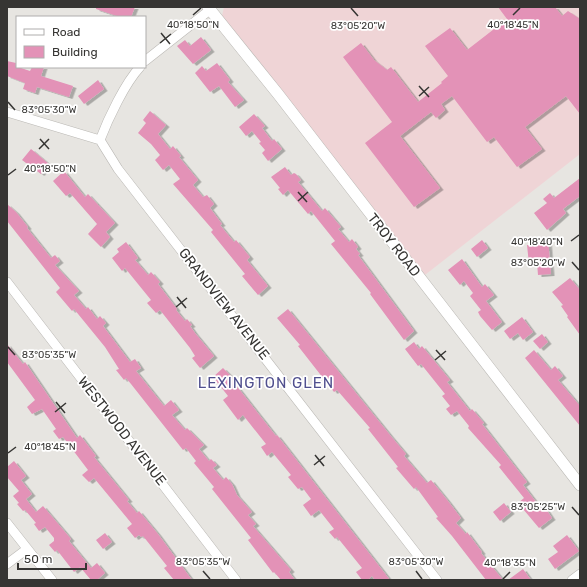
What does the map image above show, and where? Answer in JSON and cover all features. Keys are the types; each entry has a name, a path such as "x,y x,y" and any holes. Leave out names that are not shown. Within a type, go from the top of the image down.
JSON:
{"street":[{"path":"146,60 211,8"},
{"name":"TROY ROAD","path":"211,8 580,485"},
{"path":"7,112 100,140 130,81 139,68"},
{"name":"GRANDVIEW AVENUE","path":"100,140 118,169 437,580"},
{"name":"WESTWOOD AVENUE","path":"7,282 236,580"},
{"path":"7,523 52,580"},
{"path":"7,564 27,549"},
{"path":"572,580 580,574"}],"shaded area":[{"path":"224,7 580,7 580,154 421,278 222,16"}],"building":[{"path":"96,7 135,7 131,16 117,16 96,9"},
{"path":"498,7 555,7 562,16 568,11 580,19 580,114 566,96 525,127 542,149 517,167 494,137 487,142 452,96 441,104 445,110 436,118 431,112 400,136 440,188 414,207 365,143 392,122 343,57 361,43 374,60 387,70 391,67 418,102 442,83 441,82 448,76 425,46 450,28 467,50 507,19"},
{"path":"201,37 211,50 193,64 177,46 185,40 190,46"},
{"path":"7,61 16,63 16,68 30,71 32,68 44,68 41,76 73,86 69,97 37,87 35,93 23,89 25,83 7,76"},
{"path":"217,63 230,80 228,82 244,100 235,107 219,86 210,92 195,73 202,66 206,71"},
{"path":"98,80 104,89 84,104 78,96"},
{"path":"150,111 166,125 158,134 170,149 173,146 181,156 179,157 198,180 193,185 203,197 207,195 214,204 210,208 222,224 220,225 234,242 236,240 250,257 247,260 268,286 258,295 242,276 245,274 211,232 213,230 173,184 180,179 169,165 163,170 155,160 160,155 151,144 138,133 146,123 143,120"},
{"path":"254,114 265,126 262,128 272,141 274,139 282,149 268,161 262,153 265,150 259,143 261,142 252,131 246,136 239,127"},
{"path":"31,149 49,164 41,174 22,160"},
{"path":"285,167 291,175 294,173 296,174 301,180 298,182 322,211 325,208 341,227 338,229 349,242 352,239 358,247 356,249 360,254 358,255 414,331 404,340 370,294 371,293 331,244 335,241 311,211 308,214 288,190 283,195 278,189 280,188 271,177"},
{"path":"64,171 85,197 88,194 115,223 106,232 110,237 101,247 88,234 97,224 70,193 66,196 53,181"},
{"path":"580,178 580,196 563,209 566,213 547,230 534,213 547,203 543,199 550,193 554,198"},
{"path":"7,204 16,212 51,258 55,255 60,261 55,265 79,291 74,295 86,309 88,307 97,319 100,316 106,323 103,326 130,362 135,359 141,368 136,371 164,406 171,400 179,410 172,415 185,430 187,428 204,445 199,449 209,461 211,459 217,465 213,468 223,480 226,477 232,484 237,495 252,512 248,515 256,524 253,526 291,570 289,572 295,580 281,580 274,572 273,573 248,540 251,538 212,489 214,487 194,463 196,461 186,448 183,450 126,378 124,380 116,370 119,369 105,347 74,309 72,311 56,292 60,288 7,221"},
{"path":"548,239 551,274 538,275 537,263 529,264 527,245 535,245 535,240"},
{"path":"482,240 488,248 477,257 471,249"},
{"path":"126,242 138,258 135,260 148,275 151,272 160,282 158,284 177,309 176,310 185,321 187,319 192,325 190,326 214,356 200,368 192,358 195,356 190,348 160,310 156,313 147,303 151,300 125,268 122,271 112,258 119,252 117,249"},
{"path":"462,259 482,287 485,284 494,295 486,301 502,322 492,330 480,316 478,312 481,310 470,296 473,293 464,281 460,285 448,270"},
{"path":"570,278 580,290 580,335 567,317 568,316 561,306 563,305 552,292"},
{"path":"288,309 406,454 404,456 427,483 431,480 448,501 461,518 456,523 466,534 467,532 482,552 481,553 503,580 486,580 436,518 438,517 416,487 414,489 396,468 398,467 368,429 370,428 337,390 334,392 298,346 300,345 277,318"},
{"path":"522,317 533,332 523,340 518,333 510,339 504,331"},
{"path":"542,334 548,342 540,349 533,341"},
{"path":"414,342 419,349 422,346 450,380 447,382 470,411 472,409 484,423 482,424 527,482 523,485 543,511 546,509 552,518 539,528 518,503 524,498 499,467 501,465 468,428 469,426 457,411 451,415 446,409 450,406 442,396 445,394 421,364 418,366 405,349"},
{"path":"7,344 23,364 25,362 77,438 80,435 96,456 94,457 129,500 127,501 137,513 139,511 158,534 192,580 174,580 164,568 167,566 143,536 141,537 139,535 135,538 127,528 132,524 94,478 89,482 82,475 88,470 63,437 59,439 53,431 56,429 42,409 32,414 27,407 35,400 7,362"},
{"path":"534,350 551,370 555,366 563,376 558,380 580,406 580,426 525,358"},
{"path":"223,368 234,379 232,380 276,436 277,435 390,580 375,580 372,576 368,580 362,580 356,572 362,568 337,537 335,539 329,532 334,529 319,510 311,516 303,505 311,499 302,487 298,489 288,477 291,475 272,452 267,456 261,447 266,444 243,415 238,420 223,400 228,396 213,377"},
{"path":"14,461 26,476 21,480 32,494 26,499 36,512 43,506 71,539 69,541 91,568 97,563 105,573 97,580 91,580 80,567 74,572 57,550 55,552 49,545 54,541 54,538 45,527 39,531 34,524 36,523 25,510 23,511 17,504 19,503 13,496 19,491 7,477 7,467"},
{"path":"504,503 511,512 500,521 493,512"},
{"path":"105,533 112,542 103,549 96,540"},
{"path":"567,535 579,551 555,569 548,559 558,552 553,546"},
{"path":"523,569 531,580 508,580"}],"district":[{"name":"LEXINGTON GLEN","path":"266,383"}]}
